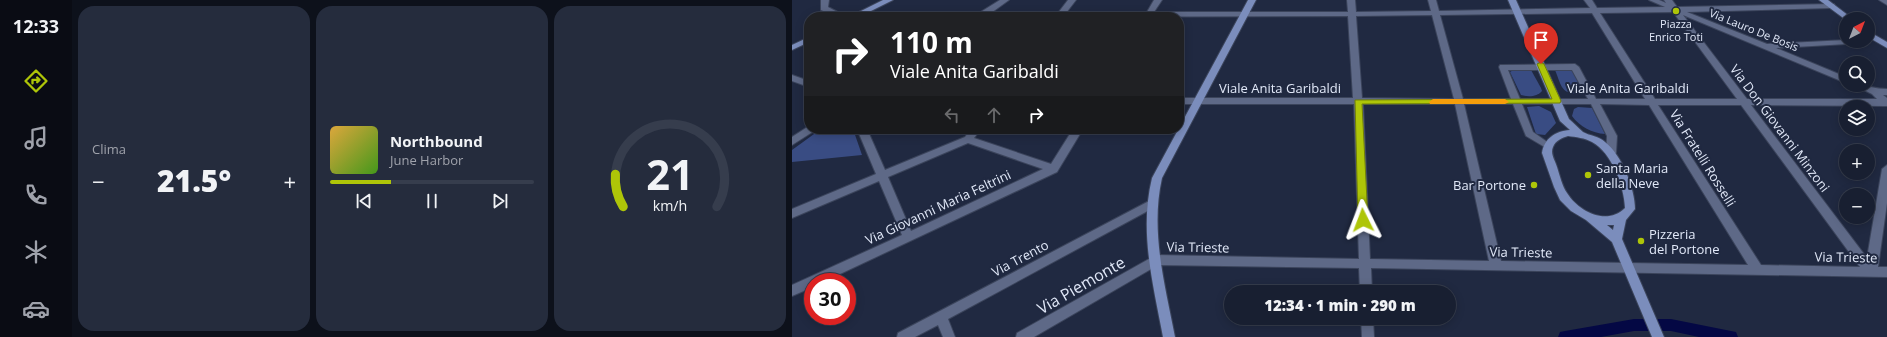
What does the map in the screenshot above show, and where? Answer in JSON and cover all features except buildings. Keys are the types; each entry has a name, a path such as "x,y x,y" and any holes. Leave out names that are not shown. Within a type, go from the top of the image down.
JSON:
{"street":[{"path":"825,0 824,8 832,12"},
{"path":"864,12 889,0"},
{"path":"986,12 1004,0"},
{"path":"1062,12 1072,0"},
{"path":"1151,12 1158,0"},
{"path":"1184,127 1252,0"},
{"path":"1351,0 1358,101 1366,285"},
{"path":"1432,0 1437,13 1459,102 1496,266"},
{"path":"1512,0 1565,122 1580,134"},
{"name":"Via Fratelli Rosselli","path":"1588,0 1757,270"},
{"name":"Via Lauro De Bosis","path":"1653,0 1839,77"},
{"name":"Via Don Giovanni Minzoni","path":"1668,0 1871,272"},
{"path":"1823,0 1839,12"},
{"path":"1883,0 1887,3"},
{"path":"1184,15 1517,12 1831,6"},
{"path":"1875,38 1887,46"},
{"path":"792,48 804,42"},
{"path":"1765,46 1839,42"},
{"path":"1548,146 1529,134 1504,67 1575,67 1592,102 1612,136 1612,153"},
{"path":"792,78 804,82"},
{"path":"792,88 804,84"},
{"path":"1875,92 1887,92"},
{"path":"1875,92 1886,103"},
{"name":"Viale Anita Garibaldi","path":"1184,101 1744,101 1886,103"},
{"path":"1559,135 1565,122"},
{"path":"1616,240 1621,218 1630,209 1630,196 1612,153 1602,143 1592,137 1568,133 1555,137 1548,146 1547,153 1564,196 1576,210 1590,218 1616,240 1658,337"},
{"path":"792,142 804,134"},
{"path":"864,134 908,237"},
{"path":"792,214 968,139 972,134"},
{"path":"968,139 1053,169 1075,134"},
{"path":"1169,337 1156,260 1150,204 1157,178 1180,134"},
{"name":"Via Giovanni Maria Feltrini","path":"792,291 1053,169"},
{"path":"1871,272 1885,193 1887,169"},
{"name":"Via Trento","path":"903,337 1150,204"},
{"path":"1590,218 1607,221 1621,218"},
{"name":"Via Trieste","path":"1156,260 1365,265 1628,267 1887,272"},
{"name":"Via Piemonte","path":"1022,337 1156,260"},
{"path":"941,317 949,337"},
{"path":"1367,325 1368,337"}],"shaded area":[{"path":"1515,69 1531,70 1542,91 1532,96 1521,95 1510,72"},
{"path":"1555,70 1572,70 1585,94 1571,93 1564,90"},
{"path":"1539,106 1551,112 1556,123 1545,135 1536,134 1527,107"},
{"path":"1578,107 1592,108 1605,134 1587,129 1575,120 1572,116 1574,109"},
{"path":"814,134 855,134 862,155 792,162 792,150"}],"waterway":[{"path":"1565,337 1634,325 1671,325 1731,337"}],"slow traffic":[{"path":"1433,102 1505,102"}],"place":[{"name":"Piazza Enrico Toti","path":"1676,11"},
{"name":"Santa Maria della Neve","path":"1588,175"},
{"name":"Bar Portone","path":"1534,185"},
{"name":"Pizzeria del Portone","path":"1641,241"}],"route":[{"path":"1363,220 1358,101 1557,101 1541,64"}]}
